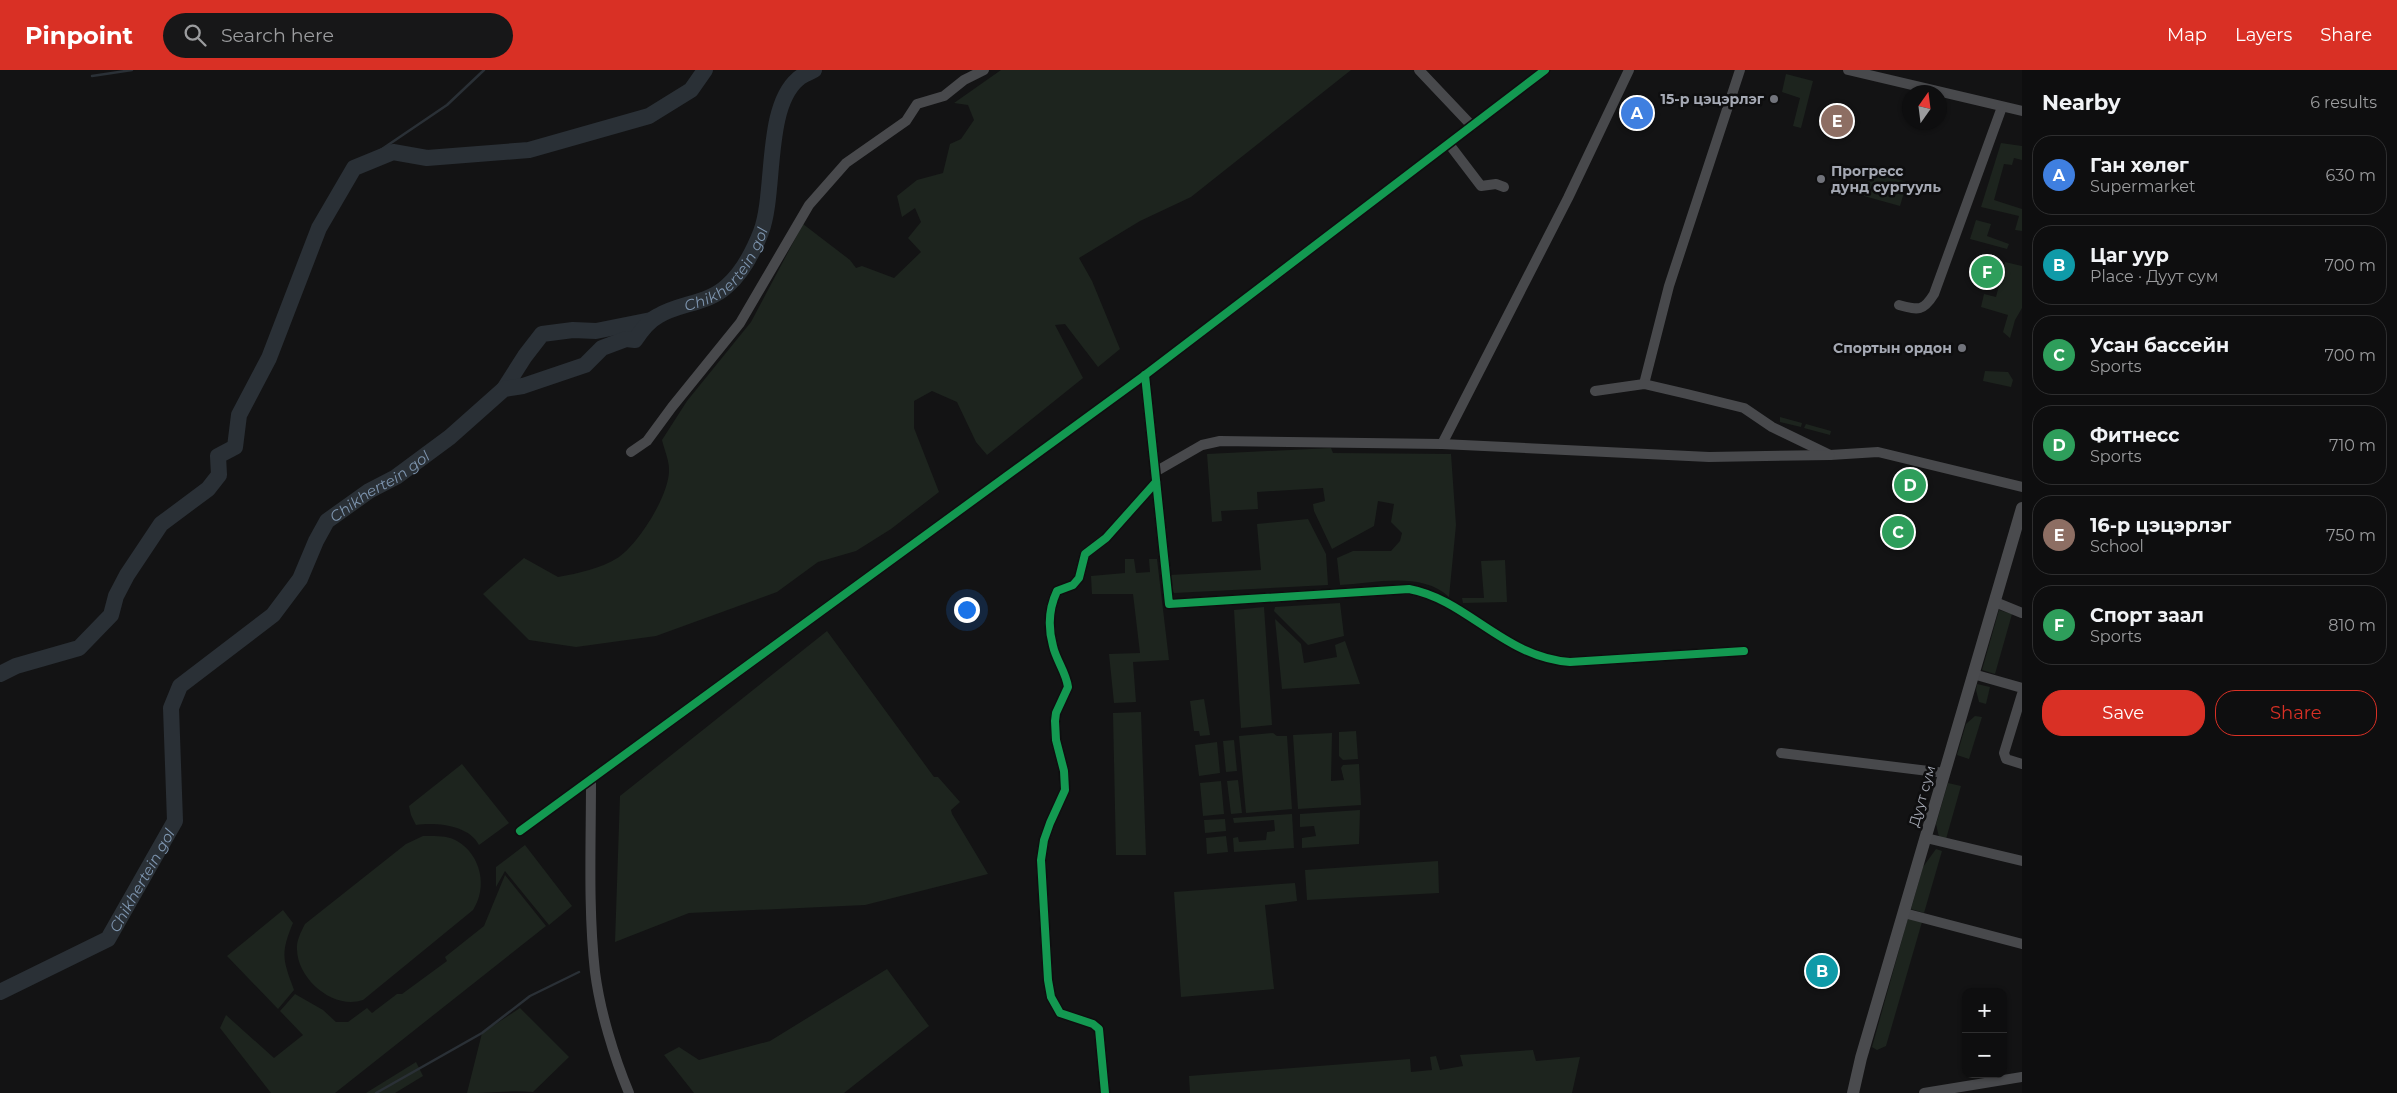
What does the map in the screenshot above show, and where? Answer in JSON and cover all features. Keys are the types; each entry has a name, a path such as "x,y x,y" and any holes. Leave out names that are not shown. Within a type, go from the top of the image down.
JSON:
{"main road":[{"name":"Дуут сум","path":"1853,1093 1861,1058 2022,508"}],"street":[{"path":"631,452 647,441 740,323 809,205 846,163 906,121 918,104 944,96 964,80 984,70"},
{"path":"1419,70 1472,126"},
{"path":"520,831 1145,375 1545,70"},
{"path":"1442,444 1568,198 1629,70"},
{"path":"1644,384 1669,286 1740,70"},
{"path":"1848,70 2022,111"},
{"path":"1899,305 1916,310 1927,306 1934,294 2002,107"},
{"path":"1449,144 1481,186 1496,184 1504,187"},
{"path":"1145,375 1169,604 1409,589 1425,592 1512,646 1537,657 1557,661 1744,650"},
{"path":"1596,391 1644,384 1744,408 1772,427 1830,454"},
{"path":"1105,1093 1099,1030 1093,1024 1060,1013 1051,997 1048,980 1041,860 1044,840 1065,790 1064,771 1056,740 1055,721 1056,713 1068,687 1053,646 1050,622 1053,601 1057,591 1073,585 1078,578 1085,554 1106,538 1155,477 1202,445 1220,441 1442,444 1709,457 1878,452 2022,487"},
{"path":"1994,602 2022,613"},
{"path":"1974,674 2022,688"},
{"path":"2022,694 2004,753 2006,759 2022,764"},
{"path":"1780,752 1945,772"},
{"path":"591,781 591,891 595,974 610,1037 629,1093"},
{"path":"1926,838 2022,861"},
{"path":"1904,913 2022,944"},
{"path":"1924,1093 1949,1091 2022,1077"}],"shaded area":[{"path":"1001,70 1351,70 1191,197 1140,221 1079,258 1092,281 1120,349 1098,367 1065,324 1055,325 1083,378 987,455 976,442 957,402 932,391 914,401 914,428 939,492 891,529 856,551 818,562 777,592 656,636 576,647 529,640 483,594 524,558 558,577 597,568 619,557 627,550 652,517 668,479 669,469 662,440 687,401 751,322 803,224 850,260 856,268 862,266 894,278 921,252 908,238 921,222 915,208 902,217 897,196 917,180 943,173 950,144 961,139 974,120 968,105 954,103"},
{"path":"1786,74 1813,81 1801,128 1793,126 1800,98 1782,92"},
{"path":"2001,143 2022,146 2022,160 2014,158 2012,165 2004,164 1994,200 2022,209 2022,231 2015,230 2019,216 1981,207"},
{"path":"1870,172 1907,182 1900,206 1864,196"},
{"path":"1976,220 1991,224 1987,236 2009,244 2007,249 1970,239"},
{"path":"2005,262 2022,266 2022,308 2015,320 2010,338 2003,332 2008,315 1981,307 1984,294 1996,297"},
{"path":"1985,371 2008,372 2013,380 2011,387 1983,381"},
{"path":"1780,417 1802,423 1801,427 1780,422"},
{"path":"1806,424 1831,431 1830,435 1804,428"},
{"path":"1331,448 1333,453 1451,454 1456,525 1449,597 1438,589 1412,581 1397,580 1340,585 1337,558 1353,551 1391,551 1400,541 1402,533 1391,522 1394,504 1378,501 1374,526 1332,549 1314,511 1313,504 1325,501 1323,488 1257,492 1258,509 1221,511 1222,521 1212,522 1207,454"},
{"path":"1308,519 1326,554 1328,585 1174,593 1172,590 1170,575 1261,570 1257,524"},
{"path":"1125,559 1134,559 1136,573 1150,572 1149,559 1157,559 1169,660 1133,662 1136,702 1114,703 1109,654 1140,653 1133,594 1092,594 1091,576 1125,573"},
{"path":"1505,560 1507,602 1463,603 1462,598 1484,598 1481,561"},
{"path":"1340,603 1344,636 1308,645 1274,611 1275,607"},
{"path":"1264,607 1272,725 1241,728 1234,610"},
{"path":"1999,610 2012,614 1995,674 1982,670"},
{"path":"1275,619 1301,644 1304,663 1337,657 1335,645 1345,641 1360,684 1282,689"},
{"path":"827,631 934,777 938,777 960,802 951,810 952,814 988,874 865,905 689,913 615,942 620,796"},
{"path":"1977,684 1990,687 1986,704 1979,702 1976,690"},
{"path":"1204,699 1210,735 1200,736 1199,731 1194,731 1190,701"},
{"path":"1141,712 1146,855 1116,855 1113,713"},
{"path":"1975,716 1982,717 1969,759 1957,755 1966,724"},
{"path":"1356,731 1358,759 1343,760 1339,756 1339,732"},
{"path":"1273,733 1277,736 1287,736 1292,809 1246,813 1239,736"},
{"path":"1332,733 1331,781 1344,780 1341,768 1343,765 1359,764 1361,805 1298,809 1293,735"},
{"path":"1234,740 1237,771 1226,772 1223,741"},
{"path":"1217,742 1220,773 1199,776 1195,745"},
{"path":"462,764 509,823 479,845 468,833 451,826 416,825 409,806"},
{"path":"1238,780 1242,813 1231,814 1227,781"},
{"path":"1221,781 1224,814 1203,816 1200,783"},
{"path":"1948,783 1961,786 1946,839 1939,837 1936,824"},
{"path":"1360,810 1359,844 1302,848 1302,838 1316,836 1314,826 1300,827 1300,814"},
{"path":"1292,814 1294,848 1234,852 1233,838 1238,837 1239,842 1266,840 1267,832 1275,831 1274,820 1234,823 1233,818"},
{"path":"1225,819 1226,831 1205,833 1204,820"},
{"path":"423,836 440,836 453,839 472,854 480,872 481,882 478,901 473,910 363,1000 341,1001 320,990 311,982 299,961 297,943 305,924 406,844"},
{"path":"1226,836 1228,852 1207,854 1206,838"},
{"path":"525,845 572,906 549,925 505,871 496,887 496,867"},
{"path":"1936,849 1942,851 1924,913 1911,909 1923,867"},
{"path":"1438,861 1439,893 1307,900 1305,870"},
{"path":"505,875 546,926 335,1093 271,1093 220,1028 226,1015 274,1058 303,1035 280,1011 295,994 323,1010 336,1022 348,1022 367,1008 372,1013 447,961 445,957 484,926"},
{"path":"1295,883 1297,901 1265,905 1274,989 1181,997 1174,892"},
{"path":"283,910 293,923 286,942 284,957 294,990 278,1009 227,956"},
{"path":"1908,918 1922,922 1886,1046 1877,1050 1872,1047"},
{"path":"887,969 929,1026 844,1093 694,1093 664,1055 679,1047 699,1060 770,1041"},
{"path":"520,1008 569,1057 533,1092 467,1093 482,1033"},
{"path":"1533,1050 1536,1061 1580,1057 1572,1093 1190,1093 1189,1076 1410,1059 1411,1072 1432,1070 1430,1057 1436,1056 1440,1070 1463,1066 1460,1055"},
{"path":"416,1062 423,1076 395,1093 366,1093"}],"waterway":[{"path":"92,76 132,70"},
{"path":"354,168 447,105 484,70"},
{"path":"0,674 16,666 79,648 111,615 116,596 127,575 161,524 208,489 219,475 218,456 235,447 239,415 269,358 319,228 354,168 393,152 427,158 529,150 649,116 691,90 705,70"},
{"name":"Chikhertein gol","path":"0,992 108,939 175,821 171,708 180,686 273,615 300,579 316,541 327,521 369,491 396,477 450,437 504,389 523,386 585,365 602,348 626,339 635,340 645,326 654,318 719,292 738,275 755,246 766,215 772,151 780,110 787,92 798,79 814,70"},
{"path":"504,389 542,334 573,330 596,331 651,320"},
{"path":"376,1093 482,1033 530,996 579,972"}],"cycle path":[{"path":"520,831 1145,375 1545,70"},
{"path":"1145,375 1169,604 1409,589 1430,595 1450,604 1505,640 1546,658 1570,662 1744,651"},
{"path":"1105,1093 1099,1029 1093,1024 1060,1013 1051,997 1048,980 1041,860 1044,840 1065,790 1064,771 1056,740 1055,721 1056,713 1068,687 1053,646 1050,618 1052,604 1057,591 1073,585 1079,578 1085,554 1106,538 1156,482"}],"place":[{"name":"15-р цэцэрлэг","path":"1774,99"},
{"name":"Ган хөлөг","path":"1637,113"},
{"name":"16-р цэцэрлэг","path":"1837,121"},
{"name":"Прогресс дунд сургууль","path":"1821,179"},
{"name":"Спорт заал","path":"1987,272"},
{"name":"Спортын ордон","path":"1962,348"},
{"name":"Фитнесс","path":"1910,485"},
{"name":"Усан бассейн","path":"1898,532"},
{"name":"Цаг уур","path":"1822,971"}]}
